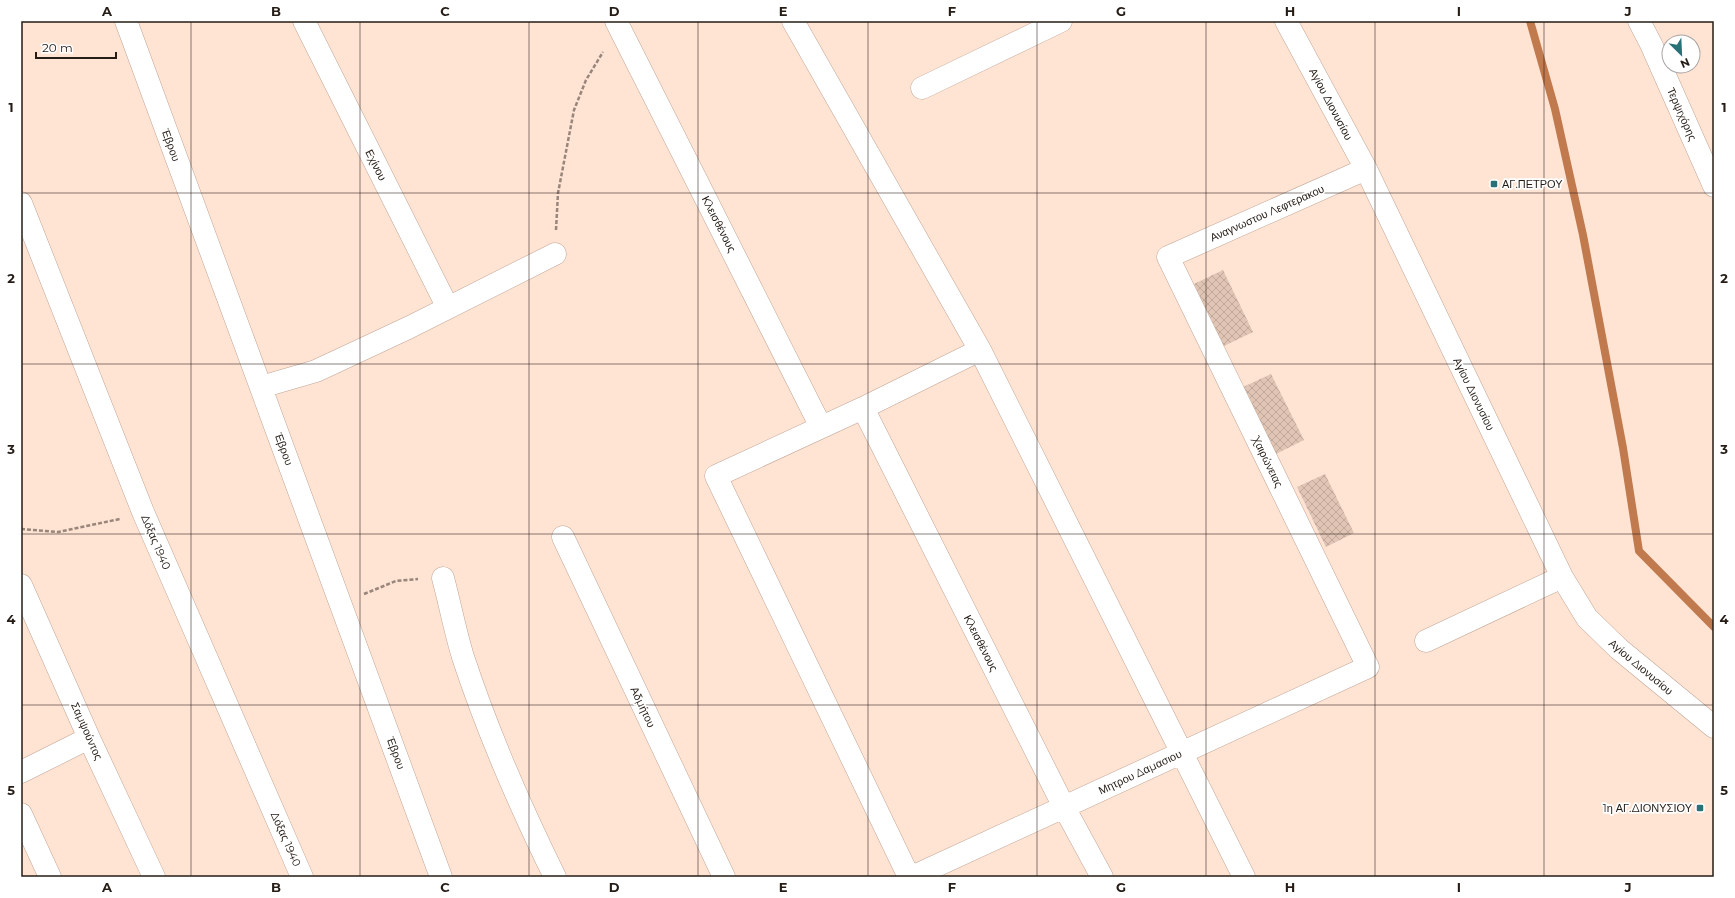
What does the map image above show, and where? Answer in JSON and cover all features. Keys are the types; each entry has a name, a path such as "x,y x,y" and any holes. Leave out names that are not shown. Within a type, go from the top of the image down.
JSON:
{"street":[{"name":"Έβρου","path":"126,21 441,877"},
{"name":"Εχίνου","path":"304,21 448,308"},
{"path":"794,21 980,350 1244,877"},
{"path":"922,88 1062,21"},
{"name":"Αγίου Διονυσίου","path":"1286,21 1366,169 1562,578 1587,618 1619,649 1714,727"},
{"name":"Τερψιχόρης","path":"1639,21 1651,44 1714,186"},
{"name":"Κλεισθένους","path":"619,27 821,427"},
{"name":"Αναγνωστου Λεφτερακου","path":"1168,257 1366,169"},
{"name":"Δόξας 1940","path":"21,203 143,512 302,877"},
{"path":"261,387 316,371 448,308 555,254"},
{"name":"Χαιρώνειας","path":"1168,257 1368,667"},
{"path":"910,877 716,476 863,408 980,350"},
{"name":"Κλεισθένους","path":"863,408 1064,807 1102,877"},
{"name":"Αδμήτου","path":"563,537 724,877"},
{"path":"443,578 463,656 489,730 531,830 555,877"},
{"path":"1426,640 1562,578"},
{"name":"Σαμψούντος","path":"21,585 89,738 154,877"},
{"name":"Μητρου Δαμασιου","path":"910,877 1368,667"},
{"path":"21,772 89,738"},
{"path":"21,814 50,877"}],"path":[{"path":"555,254 558,193 574,110 586,80 619,27"},
{"path":"21,529 58,532 110,522 143,512"},
{"path":"341,603 396,581 443,578"}],"building":[{"path":"1223,270 1253,332 1224,346 1194,284"},
{"path":"1271,374 1304,440 1274,455 1241,388"},
{"path":"1325,474 1354,533 1326,547 1297,487"}],"waterway":[{"path":"1530,21 1555,109 1583,235 1623,448 1639,551 1714,627"}],"place":[{"name":"ΑΓ.ΠΕΤΡΟΥ","path":"1494,184"},
{"name":"1η ΑΓ.ΔΙΟΝΥΣΙΟΥ","path":"1700,808"}]}
